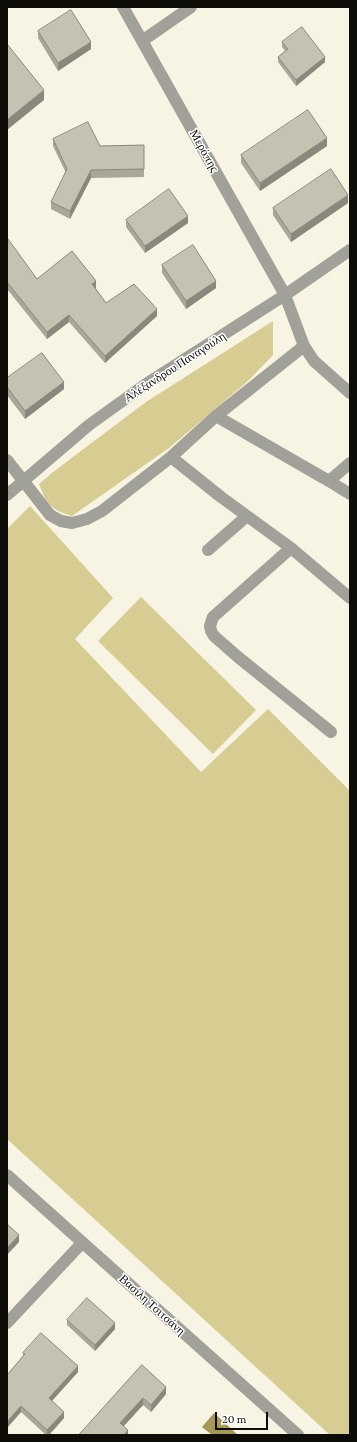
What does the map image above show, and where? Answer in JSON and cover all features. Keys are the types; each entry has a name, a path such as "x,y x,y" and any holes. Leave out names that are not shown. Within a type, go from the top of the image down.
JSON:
{"street":[{"name":"Μερόπης","path":"123,7 285,295 304,346 314,361 350,394"},
{"path":"142,41 191,7"},
{"name":"Αλέξανδρου Παναγούλη","path":"7,494 89,426 146,384 285,295 350,250"},
{"path":"7,460 50,514 61,521 72,523 87,519 102,511 171,457 216,416 304,346"},
{"path":"216,416 350,494"},
{"path":"171,457 291,548 350,598"},
{"path":"328,481 350,463"},
{"path":"208,550 247,516"},
{"path":"291,548 213,617 211,621 211,631 214,636 331,732"},
{"name":"Βασίλη Τσιτσάνη","path":"7,1175 298,1435"},
{"path":"7,1322 82,1243"}],"shaded area":[{"path":"273,321 273,355 248,381 169,448 72,516 59,511 47,502 39,484 53,472 146,402"},
{"path":"30,506 113,598 75,639 201,772 268,709 350,791 350,1435 330,1435 7,1139 7,529"},
{"path":"141,597 256,710 213,754 98,641"},
{"path":"214,1413 238,1435 212,1435 202,1427"}],"building":[{"path":"71,10 91,42 58,63 38,31"},
{"path":"302,27 325,57 296,80 278,57 288,49 282,42"},
{"path":"7,44 44,90 7,120"},
{"path":"308,110 327,138 260,183 241,155"},
{"path":"88,122 100,146 144,145 144,169 91,170 70,211 51,202 67,169 53,139"},
{"path":"331,169 348,195 291,234 273,208"},
{"path":"169,189 188,216 145,246 126,220"},
{"path":"8,239 37,279 72,251 96,281 92,284 106,303 134,284 157,309 105,356 69,315 47,332 7,282"},
{"path":"193,245 216,281 186,301 162,265"},
{"path":"42,353 64,382 25,411 7,387 7,378"},
{"path":"7,1224 19,1235 7,1248"},
{"path":"87,1298 115,1323 95,1345 67,1320"},
{"path":"41,1333 78,1366 49,1398 64,1412 47,1430 21,1406 7,1422 7,1375 25,1354 23,1353"},
{"path":"142,1365 166,1387 151,1405 143,1398 120,1423 128,1430 124,1435 79,1435"}]}
